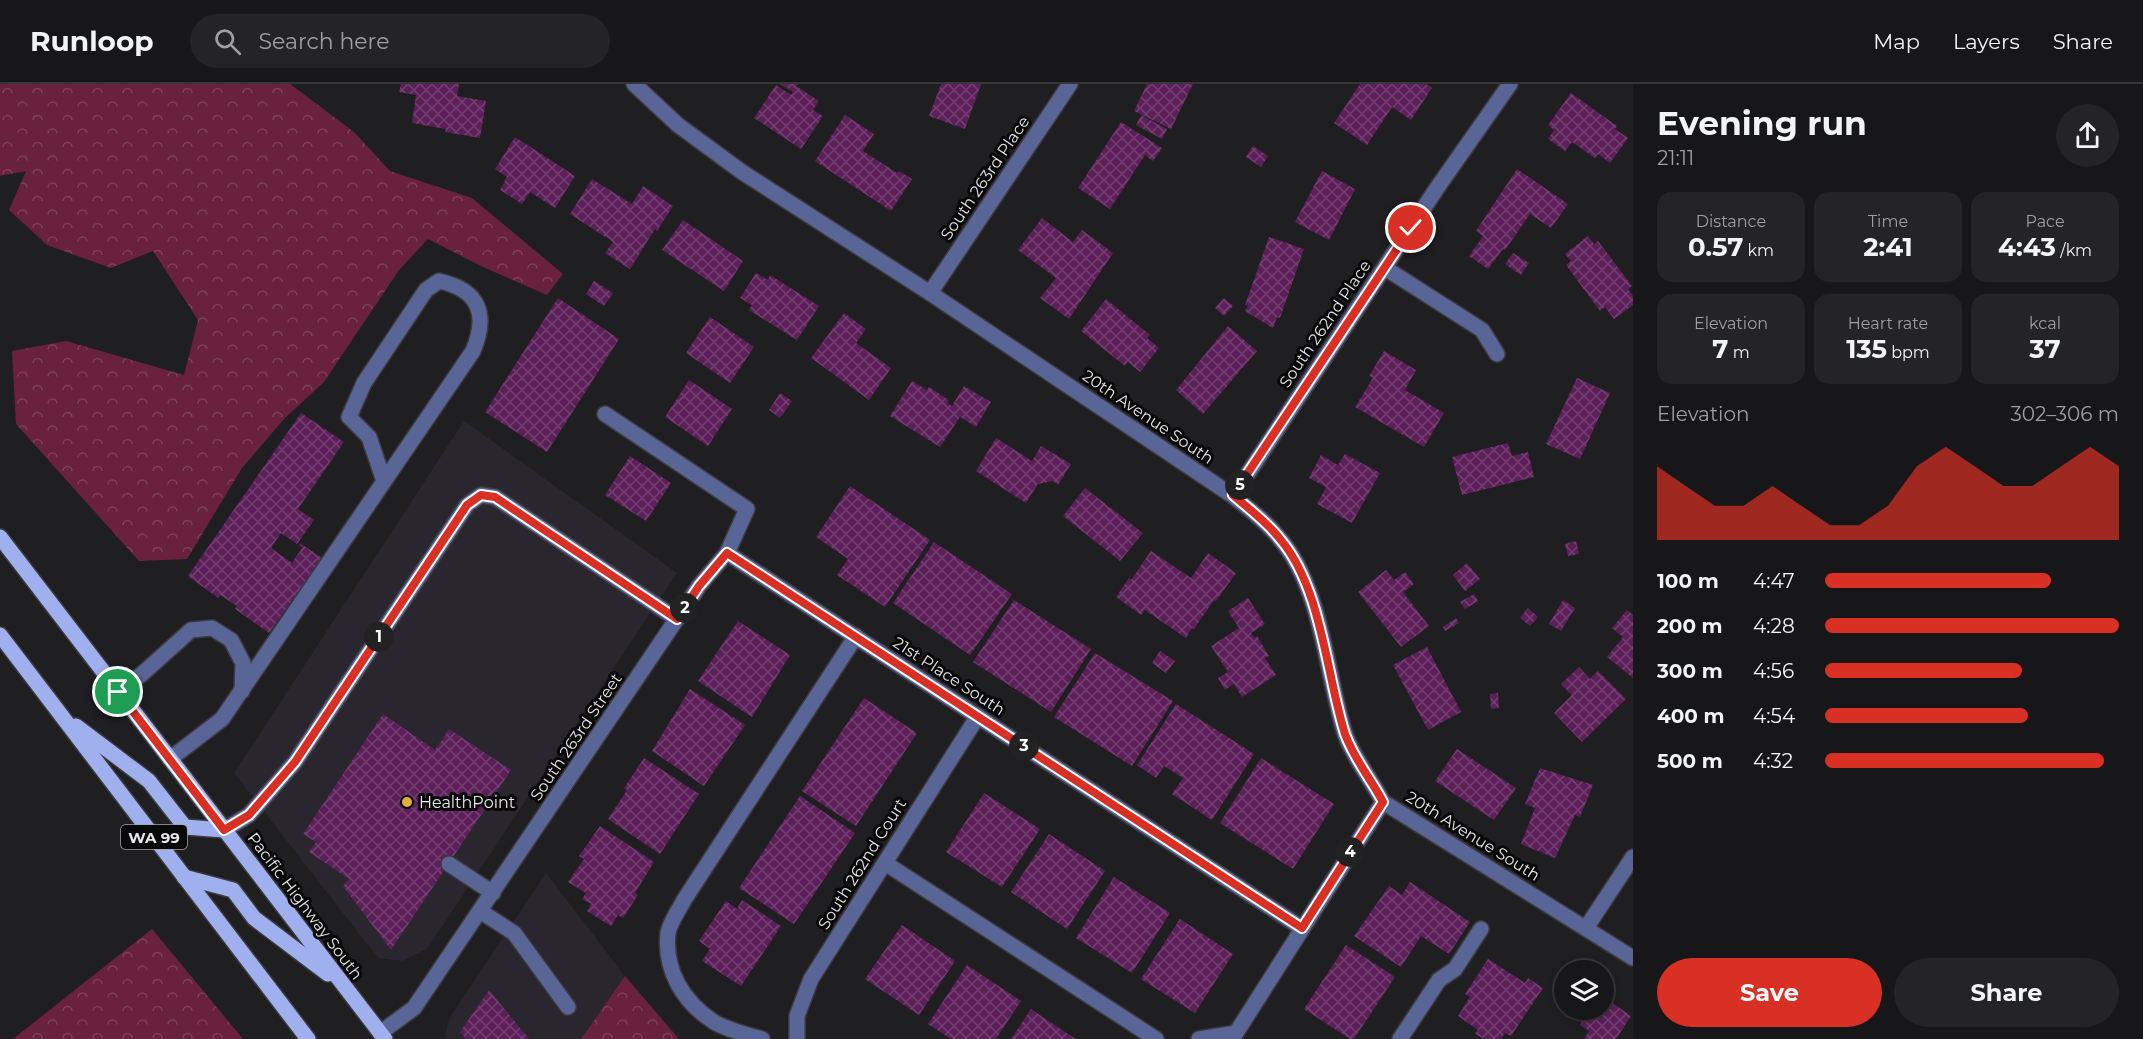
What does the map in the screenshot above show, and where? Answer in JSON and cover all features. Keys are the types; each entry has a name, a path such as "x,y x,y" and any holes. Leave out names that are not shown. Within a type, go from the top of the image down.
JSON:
{"main road":[{"name":"Pacific Highway South","path":"0,537 382,1036"},
{"name":"WA 99","path":"0,635 308,1039"},
{"path":"62,716 149,781 185,827 224,830"},
{"path":"184,877 233,890 254,918 344,987"}],"street":[{"name":"20th Avenue South","path":"634,84 699,143 930,293 1233,495 1280,538 1299,569 1319,627 1345,732 1358,762 1372,781 1383,802 1633,958"},
{"name":"South 263rd Place","path":"930,293 1071,84"},
{"name":"South 262nd Place","path":"1233,495 1473,135 1510,84"},
{"path":"1384,268 1482,330 1497,354"},
{"path":"170,759 222,719 384,482 472,351 481,325 479,307 469,296 447,283 439,282 426,290 364,383 350,417 369,437 384,482"},
{"name":"South 263rd Street","path":"382,1036 414,1008 699,586 727,553 747,508 605,414"},
{"path":"224,830 249,815 295,762 467,505 481,495 495,497 677,619"},
{"name":"21st Place South","path":"727,553 1302,928"},
{"path":"118,692 142,674 191,630 212,628 231,640 243,663 242,691"},
{"path":"762,1039 715,1023 690,1003 677,985 668,960 668,931 684,900 856,636"},
{"name":"South 262nd Court","path":"798,1039 797,1016 811,979 978,716"},
{"path":"1199,1039 1240,1036 1302,928 1383,802"},
{"path":"1586,928 1633,856"},
{"path":"885,863 1156,1039"},
{"path":"449,864 493,893"},
{"path":"480,911 514,933 568,1007"},
{"path":"1400,1039 1439,980 1455,969 1482,929"}],"shaded area":[{"path":"464,421 677,573 427,949 403,961 378,958 234,773"},
{"path":"546,873 625,976 581,1039 445,1039 452,1014"}],"green space":[{"path":"0,84 290,84 354,132 390,171 472,198 563,274 547,295 483,267 428,239 399,270 324,382 284,419 242,468 187,559 139,561 16,424 12,351 66,341 184,375 198,320 153,251 111,268 47,245 9,210 26,171 0,176"},
{"path":"152,929 243,1039 13,1039"},
{"path":"625,976 679,1039 581,1039"}],"building":[{"path":"401,84 459,84 457,96 486,101 480,138 412,123 416,95 399,92"},
{"path":"780,84 798,84 796,86 819,101 813,110 823,116 801,149 754,118 776,85 791,95 793,92"},
{"path":"941,84 981,84 965,129 929,116"},
{"path":"1147,84 1193,84 1171,129 1134,111"},
{"path":"1360,84 1426,84 1432,88 1411,120 1392,107 1367,145 1334,123"},
{"path":"1571,93 1617,126 1615,129 1628,138 1610,163 1598,154 1595,158 1572,142 1565,151 1548,139 1554,130 1548,125"},
{"path":"845,115 874,134 863,151 897,173 899,171 912,179 891,211 815,161"},
{"path":"1141,115 1167,129 1162,139 1136,125"},
{"path":"1121,122 1162,148 1153,161 1145,155 1110,209 1078,188"},
{"path":"515,137 575,176 555,208 530,192 522,204 500,190 507,177 495,169"},
{"path":"1253,146 1268,156 1261,167 1246,157"},
{"path":"1517,169 1568,204 1551,228 1530,214 1505,250 1503,249 1488,269 1469,256 1483,236 1476,231"},
{"path":"1322,171 1355,189 1329,240 1295,222"},
{"path":"592,179 632,204 643,186 673,206 657,231 655,229 630,269 605,253 613,242 570,214"},
{"path":"1042,218 1073,242 1082,230 1113,253 1069,319 1040,298 1056,278 1018,250"},
{"path":"683,220 743,261 724,291 662,250"},
{"path":"1588,236 1594,244 1598,241 1632,286 1628,289 1633,296 1633,305 1614,319 1605,307 1600,311 1566,265 1571,261 1565,254"},
{"path":"1269,237 1304,249 1280,318 1277,317 1273,328 1245,311 1248,306 1245,305"},
{"path":"1513,253 1529,263 1521,275 1505,264"},
{"path":"756,273 768,280 770,275 819,306 797,340 749,310 752,305 740,298"},
{"path":"594,281 613,293 604,306 586,294"},
{"path":"558,298 619,339 547,452 485,412"},
{"path":"1224,298 1233,306 1224,316 1215,308"},
{"path":"1106,299 1150,335 1147,338 1159,348 1140,372 1128,362 1125,366 1081,331"},
{"path":"844,313 866,329 856,343 891,368 869,400 811,358"},
{"path":"710,317 754,347 730,383 686,353"},
{"path":"1228,326 1257,351 1203,414 1176,390"},
{"path":"1384,351 1416,370 1405,390 1444,413 1424,447 1355,407 1373,378 1369,376"},
{"path":"1577,378 1610,393 1580,459 1546,444"},
{"path":"689,380 732,409 708,446 665,417"},
{"path":"912,381 927,390 929,387 949,400 947,403 952,406 964,386 991,402 976,427 960,417 940,447 890,416"},
{"path":"780,393 792,401 780,418 769,410"},
{"path":"301,413 344,442 298,509 314,520 297,544 281,533 271,548 292,563 302,548 300,543 322,558 269,633 235,609 237,606 220,595 218,598 188,576"},
{"path":"996,438 1032,461 1041,446 1071,464 1058,485 1053,481 1038,484 1026,503 976,471"},
{"path":"1508,443 1512,456 1528,452 1534,477 1462,495 1452,457"},
{"path":"1345,454 1380,473 1352,523 1317,504 1326,487 1309,478 1321,455 1338,465"},
{"path":"630,456 671,483 646,521 605,495"},
{"path":"850,486 930,540 885,607 837,575 848,559 816,537"},
{"path":"1085,488 1143,533 1120,561 1063,516"},
{"path":"1576,541 1579,554 1568,556 1565,544"},
{"path":"934,542 1012,594 970,655 893,603"},
{"path":"1151,551 1191,578 1208,553 1236,573 1186,638 1145,610 1141,615 1116,597"},
{"path":"1467,563 1480,579 1465,591 1453,575"},
{"path":"1386,570 1394,580 1405,572 1414,584 1403,592 1429,626 1401,647 1358,592"},
{"path":"1474,594 1478,601 1465,609 1460,602"},
{"path":"1248,598 1265,624 1251,633 1254,638 1257,636 1269,656 1265,658 1276,675 1242,697 1234,684 1225,690 1218,678 1228,672 1211,646 1239,628 1228,611"},
{"path":"1014,600 1091,649 1051,712 973,662"},
{"path":"1563,600 1575,608 1561,631 1549,624"},
{"path":"1528,608 1538,617 1530,626 1520,618"},
{"path":"1627,610 1633,615 1633,678 1607,657 1623,637 1612,628"},
{"path":"1456,618 1459,623 1445,631 1443,627"},
{"path":"738,621 790,655 752,717 698,681"},
{"path":"1427,647 1461,712 1428,730 1393,665"},
{"path":"1160,651 1175,661 1166,673 1152,663"},
{"path":"1095,653 1173,701 1132,766 1054,717"},
{"path":"1579,667 1590,679 1598,671 1626,699 1582,742 1554,713 1572,695 1561,684"},
{"path":"690,689 745,725 704,786 652,751"},
{"path":"1498,693 1499,708 1491,709 1490,694"},
{"path":"864,698 917,733 856,826 802,791"},
{"path":"1176,704 1254,754 1212,820 1172,794 1183,778 1164,766 1156,778 1137,765"},
{"name":"HealthPoint","path":"383,714 435,750 449,729 511,770 391,950 343,886 349,879 309,852 316,842 303,834"},
{"path":"1457,749 1516,788 1494,820 1435,781"},
{"path":"644,758 699,794 660,854 608,819 627,790 624,788"},
{"path":"1261,758 1334,804 1293,869 1220,823"},
{"path":"1540,768 1593,785 1580,817 1575,815 1555,858 1521,844 1535,808 1525,804"},
{"path":"984,793 1040,829 1002,887 946,852"},
{"path":"800,796 855,833 794,924 739,888"},
{"path":"600,826 654,862 635,893 638,895 623,918 618,915 611,926 587,911 591,904 582,899 586,893 568,882 584,859 579,856"},
{"path":"1049,834 1105,871 1067,929 1011,892"},
{"path":"1114,877 1170,913 1132,973 1076,938"},
{"path":"1410,882 1470,922 1449,954 1421,936 1401,967 1354,936 1389,886 1402,895"},
{"path":"742,900 781,926 741,986 702,961 710,949 699,941 726,901 737,909"},
{"path":"1180,919 1233,954 1195,1013 1141,979"},
{"path":"902,925 955,961 919,1015 865,979"},
{"path":"1346,945 1395,977 1354,1039 1350,1039 1304,1009"},
{"path":"1488,959 1525,983 1528,978 1543,988 1511,1036 1505,1033 1501,1039 1484,1039 1475,1034 1478,1030 1458,1016 1470,997 1465,994"},
{"path":"967,965 1021,1001 996,1039 951,1039 928,1024"},
{"path":"489,990 529,1039 466,1039 460,1032"},
{"path":"1614,1004 1631,1016 1616,1039 1584,1039 1589,1031 1580,1025 1583,1020 1614,1020"},
{"path":"1031,1009 1059,1028 1076,1039 1011,1039"}],"place":[{"name":"HealthPoint","path":"407,802"}],"route":[{"path":"118,692 224,830 249,815 295,762 467,505 481,495 495,497 677,619 699,586 727,553 1302,928 1383,802 1350,748 1319,627 1294,558 1280,538 1233,495 1411,228"}]}
